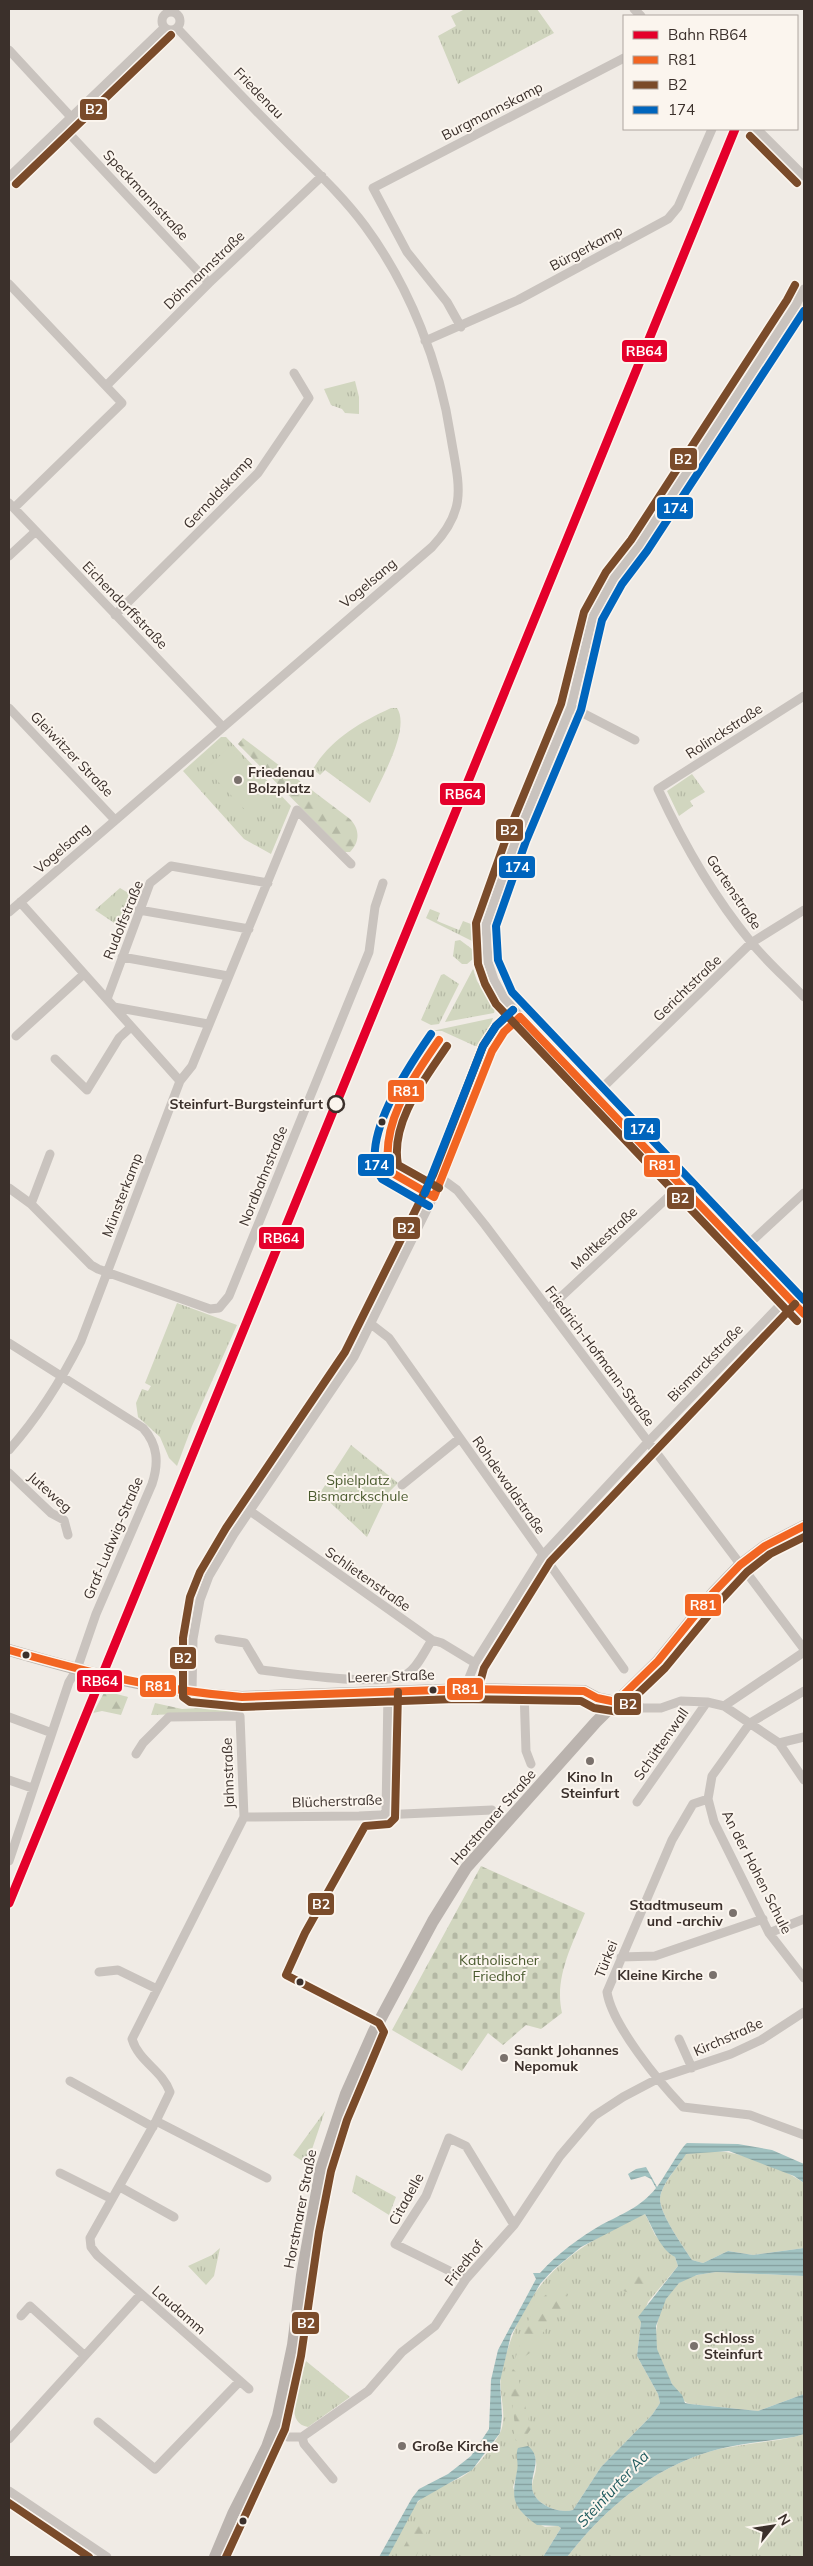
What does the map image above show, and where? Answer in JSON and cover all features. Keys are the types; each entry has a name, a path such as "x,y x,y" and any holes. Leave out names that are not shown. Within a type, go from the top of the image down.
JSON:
{"main road":[{"name":"Horstmarer Straße","path":"215,2557 233,2514 274,2432 293,2345 302,2275 321,2168 346,2094 374,2031 433,1921 466,1868 616,1702 658,1661 713,1592 740,1565 765,1546 804,1526"},
{"name":"Leerer Straße","path":"9,1650 78,1668 192,1692 242,1697 468,1689 584,1691 597,1698 616,1702"}],"street":[{"path":"161,12 181,12 177,28 171,30 164,28 161,21 161,12"},
{"path":"9,177 164,28"},
{"name":"Friedenau","path":"177,28 322,176"},
{"path":"9,50 71,117"},
{"name":"Burgmannskamp","path":"461,327 440,292 411,258 373,188 623,59"},
{"name":"Speckmannstraße","path":"62,126 209,283"},
{"name":"Bürgerkamp","path":"425,341 461,327 518,300 668,219 678,207 712,130"},
{"path":"758,130 804,176"},
{"name":"Döhmannstraße","path":"107,385 209,283 322,176"},
{"name":"Vogelsang","path":"9,912 222,726 432,547 452,523 459,503 454,456 445,406 425,341 409,302 381,251 357,215 322,176"},
{"path":"9,284 107,385 122,403 12,505"},
{"path":"802,1308 788,1297 680,1186 504,998 494,980 488,962 486,925 517,838 574,709 588,632 602,596 639,546 804,289"},
{"name":"Gernoldskamp","path":"116,614 258,473 309,398 294,374"},
{"name":"Eichendorffstraße","path":"12,505 222,726"},
{"path":"9,556 36,532"},
{"name":"Rolinckstraße","path":"658,789 804,696"},
{"name":"Gleiwitzer Straße","path":"9,708 116,820"},
{"path":"574,709 635,740"},
{"name":"Gartenstraße","path":"658,789 671,816 719,899 752,943 804,997"},
{"name":"Münsterkamp","path":"63,1377 81,1340 180,1081 192,1066 268,883 296,810 351,864"},
{"name":"Rudolfstraße","path":"107,999 150,883 171,866 268,883"},
{"name":"Nordbahnstraße","path":"9,1188 31,1204 92,1265 210,1309 219,1308 225,1303 369,952 375,907 383,883"},
{"path":"20,902 180,1081"},
{"path":"139,910 249,929"},
{"name":"Gerichtstraße","path":"595,1094 752,943 804,910"},
{"path":"122,957 228,976"},
{"path":"16,1036 84,974"},
{"path":"114,1007 208,1024"},
{"path":"192,1692 192,1639 204,1588 219,1558 343,1374 371,1324 442,1179 492,1051 504,1032 520,1017"},
{"path":"55,1059 87,1090 118,1038 131,1028"},
{"path":"31,1204 50,1154"},
{"name":"Friedrich-Hofmann-Straße","path":"442,1179 457,1190 804,1650"},
{"name":"Moltkestraße","path":"548,1310 680,1186"},
{"path":"742,1250 804,1193"},
{"name":"Bismarckstraße","path":"468,1689 469,1678 475,1663 542,1556 648,1442 788,1297"},
{"name":"Rohdewaldstraße","path":"371,1324 389,1338 624,1669"},
{"name":"Graf-Ludwig-Straße","path":"9,1343 143,1428 152,1440 156,1453 156,1469 149,1491 96,1614 78,1668 69,1682 9,1861"},
{"path":"9,1450 33,1423 63,1377"},
{"name":"Rohdewaldstraße","path":"402,1485 460,1438"},
{"name":"Juteweg","path":"9,1473 51,1513 64,1520 68,1534"},
{"name":"Schlietenstraße","path":"250,1511 432,1640 442,1643 475,1663"},
{"name":"Leerer Straße","path":"219,1638 245,1642 261,1670 375,1680 397,1679 408,1674 432,1640"},
{"path":"724,1706 804,1650"},
{"path":"524,1690 526,1751 531,1764"},
{"path":"750,1723 804,1691"},
{"path":"386,1814 388,1692"},
{"name":"Leerer Straße","path":"616,1702 643,1708 661,1708 681,1701 707,1702 724,1706 779,1743 804,1780"},
{"name":"Schüttenwall","path":"637,1802 707,1702"},
{"name":"Jahnstraße","path":"136,1754 143,1742 169,1717 240,1716 244,1817 132,2039 136,2052 166,2080 170,2092 155,2124"},
{"path":"9,1717 52,1733"},
{"name":"An der Hohen Schule","path":"750,1723 712,1776 708,1799 714,1822 769,1933 804,1978"},
{"path":"779,1743 804,1737"},
{"path":"9,1780 32,1788"},
{"name":"Türkei","path":"708,1799 692,1804 672,1840 607,1992 609,2006 618,2024 683,2107 750,2115 804,2135"},
{"name":"Blücherstraße","path":"244,1817 492,1810"},
{"path":"769,1933 804,1918"},
{"path":"621,1957 655,1956 763,1919"},
{"path":"99,1972 118,1970 157,1989"},
{"name":"Kirchstraße","path":"659,2078 692,2068 761,2040 804,2012"},
{"path":"679,2039 692,2068"},
{"name":"Friedhof","path":"302,2437 368,2391 402,2352 435,2326 466,2279 514,2224 560,2156 594,2116 623,2096 659,2078"},
{"path":"70,2081 267,2178"},
{"path":"141,2294 97,2255 90,2247 90,2238 155,2124"},
{"name":"Citadelle","path":"466,2279 395,2244 426,2196 449,2138 466,2146 514,2224"},
{"path":"60,2173 112,2199"},
{"path":"120,2187 174,2217"},
{"name":"Laudamm","path":"9,2439 141,2294 249,2389"},
{"path":"21,2316 30,2306 84,2355"},
{"path":"98,2422 154,2469 240,2381"},
{"path":"274,2432 288,2437 302,2437 304,2444 333,2479"},
{"path":"9,2491 107,2557"}],"green space":[{"path":"465,9 537,9 554,33 458,84 438,36 456,26 451,16"},
{"path":"355,381 359,397 359,414 345,413 342,409 331,405 324,389"},
{"path":"391,708 397,708 400,717 400,729 387,769 370,803 325,770 320,775 313,769 320,758 337,740 357,726"},
{"path":"221,737 226,737 291,806 271,854 244,839 183,771"},
{"path":"243,738 350,819 356,827 358,836 356,844 350,852 345,852 238,744"},
{"name":"Friedenau Bolzplatz","path":"229,747 270,791 248,813 206,769"},
{"path":"692,774 705,792 690,801 693,806 679,816 667,791"},
{"path":"120,888 135,897 123,929 95,910"},
{"path":"480,902 472,941 426,918 430,909 440,913 437,921 459,930 463,921 471,924"},
{"path":"460,940 472,949 473,959 467,964 462,964 453,956 455,941"},
{"path":"473,969 477,981 495,1009 494,1013 445,1022"},
{"path":"444,974 459,984 439,1024 431,1025 421,1020 441,975"},
{"path":"493,1018 483,1046 475,1046 442,1031 432,1031"},
{"path":"177,1303 237,1325 192,1426 177,1466 169,1458 160,1437 138,1417 136,1403 142,1389 148,1391 151,1386 145,1383"},
{"name":"Spielplatz Bismarckschule","path":"351,1445 398,1483 388,1493 367,1537 320,1493"},
{"path":"105,1691 128,1697 121,1715 102,1711 93,1713"},
{"path":"155,1703 182,1709 239,1706 240,1712 151,1715"},
{"name":"Katholischer Friedhof","path":"481,1866 585,1913 562,1974 560,2000 562,2013 541,2029 526,2025 503,2045 488,2033 462,2071 392,2030"},
{"path":"325,2111 307,2164 293,2155"},
{"path":"714,2151 737,2154 761,2161 784,2171 804,2183 804,2248 753,2255 728,2251 703,2263 692,2260 667,2221 661,2204 661,2192 685,2154"},
{"path":"356,2175 396,2197 389,2215 352,2192"},
{"path":"645,2214 655,2235 675,2257 678,2266 648,2302 641,2322 637,2356 658,2394 660,2403 652,2415 601,2467 573,2510 554,2509 541,2503 533,2493 532,2487 536,2465 535,2455 518,2448 518,2470 513,2487 521,2511 529,2519 545,2527 558,2526 561,2528 543,2557 388,2557 414,2506 423,2497 468,2473 483,2458 499,2435 503,2421 501,2375 509,2344 520,2317 534,2294 550,2274 592,2241"},
{"path":"220,2248 214,2276 206,2285 188,2266 212,2255"},
{"path":"716,2272 804,2276 804,2394 758,2411 690,2404 683,2400 669,2378 659,2357 656,2341 657,2323 667,2296 679,2283 702,2274"},
{"path":"639,2273 644,2275 650,2283 638,2295 623,2291 624,2286"},
{"path":"559,2287 568,2294 563,2310 538,2338 537,2348 517,2362 515,2359 525,2328 535,2308 549,2292"},
{"path":"306,2361 350,2397 308,2427 300,2424 294,2409 297,2389"},
{"path":"513,2369 517,2373 531,2429 526,2436 516,2441 509,2377"},
{"path":"804,2434 804,2557 567,2557 598,2521 616,2505 634,2490 674,2466 696,2456 719,2449 785,2439"},
{"path":"423,2518 430,2524 416,2557 398,2557 418,2521"}],"water":[{"name":"Steinfurter Aa","path":"687,2143 738,2144 772,2150 804,2164 804,2183 794,2176 729,2151 686,2154 667,2181 660,2198 667,2221 692,2260 703,2263 728,2251 753,2255 804,2248 804,2276 716,2272 697,2275 679,2283 666,2299 656,2326 657,2349 672,2384 682,2395 685,2403 758,2411 804,2394 804,2434 719,2449 696,2456 674,2466 634,2490 616,2505 598,2521 567,2557 543,2557 561,2528 558,2526 537,2525 519,2508 514,2496 518,2448 528,2446 535,2455 532,2487 533,2493 541,2503 554,2509 573,2510 601,2467 652,2415 660,2403 658,2394 637,2356 641,2322 638,2317 678,2266 675,2257 661,2244 645,2214 581,2247 553,2270 540,2284 511,2335 500,2381 502,2417 500,2433 472,2470 418,2501 388,2557 379,2557 419,2489 448,2474 471,2456 489,2429 491,2380 498,2350 536,2279 533,2273 540,2273 577,2241 601,2225 631,2210 650,2195 656,2188 651,2179 645,2176 631,2180 628,2174 636,2169 646,2167 657,2187"}],"rail line":[{"name":"RB64","path":"9,1903 735,130"}],"transit line":[{"name":"B2","path":"16,184 171,35"},
{"name":"B2","path":"750,136 797,183"},
{"name":"B2","path":"795,285 631,540 606,572 584,612 561,704 508,833 476,923 478,964 485,984 496,1004 797,1321"},
{"name":"174","path":"804,311 647,551 622,584 602,620 581,710 526,841 496,926 498,960 512,992 804,1300"},
{"name":"B2","path":"513,1010 496,1026 483,1046 433,1175 345,1352 226,1528 200,1572 190,1597 183,1638 183,1697 190,1702 242,1707 455,1699 581,1701 594,1708 619,1712 665,1668 721,1600 747,1572 770,1554 804,1537"},
{"name":"174","path":"425,1193 483,1046 496,1026 513,1010"},
{"name":"R81","path":"520,1017 804,1314"},
{"name":"R81","path":"434,1197 492,1051 504,1032 520,1017"},
{"name":"174","path":"429,1206 382,1179 376,1164 375,1146 380,1125 389,1104 411,1064 431,1034"},
{"name":"R81","path":"434,1197 389,1171 387,1153 389,1135 401,1101 409,1085 439,1040"},
{"name":"B2","path":"439,1188 398,1165 397,1149 399,1133 411,1102 447,1046"},
{"name":"B2","path":"478,1690 484,1668 550,1562 795,1304"},
{"name":"R81","path":"616,1702 658,1661 713,1593 740,1565 765,1546 804,1526"},
{"name":"R81","path":"9,1650 124,1680 242,1697 468,1689 584,1691 597,1698 616,1702"},
{"name":"B2","path":"226,2557 285,2429 301,2356 319,2232 331,2171 347,2120 384,2032 379,2023 286,1975 305,1933 365,1826 389,1824 395,1818 398,1692"},
{"name":"B2","path":"9,2503 89,2557"}],"place":[{"name":"Friedenau Bolzplatz","path":"238,780"},
{"name":"Steinfurt-Burgsteinfurt","path":"336,1104"},
{"name":"Kino In Steinfurt","path":"590,1761"},
{"name":"Stadtmuseum und -archiv","path":"733,1913"},
{"name":"Kleine Kirche","path":"713,1975"},
{"name":"Sankt Johannes Nepomuk","path":"504,2058"},
{"name":"Schloss Steinfurt","path":"694,2346"},
{"name":"Große Kirche","path":"402,2446"}]}
